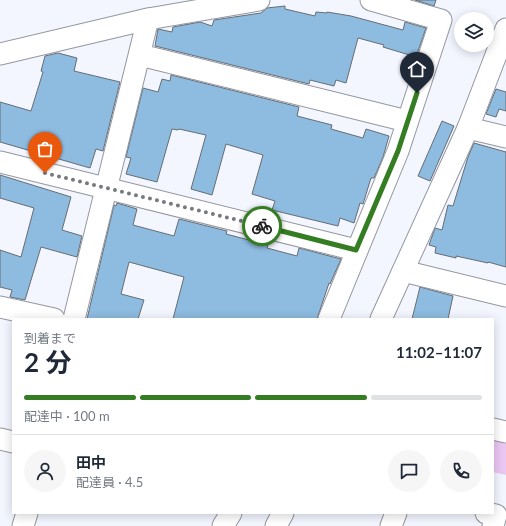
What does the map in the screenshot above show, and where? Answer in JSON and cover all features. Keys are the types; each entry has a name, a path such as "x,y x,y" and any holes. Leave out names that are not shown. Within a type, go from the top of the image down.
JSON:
{"street":[{"path":"0,54 148,19 259,0"},
{"path":"329,318 356,250 398,151 441,20 371,0"},
{"path":"74,318 148,19"},
{"path":"381,318 468,128 506,29"},
{"path":"140,55 407,121"},
{"path":"468,128 506,137"},
{"path":"0,162 356,250"},
{"path":"403,271 506,296"},
{"path":"0,307 50,318"},
{"path":"494,429 506,432"},
{"path":"0,440 12,442"},
{"path":"24,526 26,514"},
{"path":"223,526 230,514"},
{"path":"276,526 282,514"},
{"path":"391,526 396,514"},
{"path":"489,514 496,516 493,526"}],"shaded area":[{"path":"494,440 506,444 506,475 494,472"}],"building":[{"path":"415,0 436,0 434,6"},
{"path":"285,6 285,9 315,16 316,12 327,12 351,16 403,30 405,22 426,28 416,57 383,47 384,45 358,38 346,83 336,80 334,86 310,80 309,84 155,46 158,29 172,32 173,27 200,22 212,26 214,20 261,13 267,8"},
{"path":"58,53 77,58 74,71 120,82 103,151 96,149 90,168 0,142 0,102 31,111 43,72 41,71 45,56"},
{"path":"171,75 299,107 297,116 332,125 331,129 363,138 366,129 389,136 383,157 374,178 371,178 363,204 360,203 354,223 340,218 338,226 272,210 275,201 252,194 263,155 226,144 212,195 191,189 206,135 179,129 172,129 157,182 126,174 131,158 126,157 143,88 158,92 162,79 170,81"},
{"path":"496,89 506,92 506,111 499,109 496,117 486,114"},
{"path":"442,121 454,126 430,181 418,176"},
{"path":"474,143 506,152 506,267 488,262 456,256 456,258 435,253 436,247 429,245 435,228 442,230 448,205 453,206 468,157"},
{"path":"0,175 71,197 62,230 82,236 77,257 41,247 25,300 10,297 12,290 0,287 0,250 21,257 34,208 0,198"},
{"path":"117,203 137,209 133,225 174,236 179,219 227,231 226,234 268,245 267,248 297,256 299,248 341,259 330,284 329,283 317,318 173,318 184,277 129,262 121,294 144,300 138,318 87,318 114,205 116,206"},
{"path":"420,287 453,296 448,318 412,318"}],"way so far":[{"path":"45,173 262,226"}],"route":[{"path":"262,226 356,250 398,151 417,93"}]}
